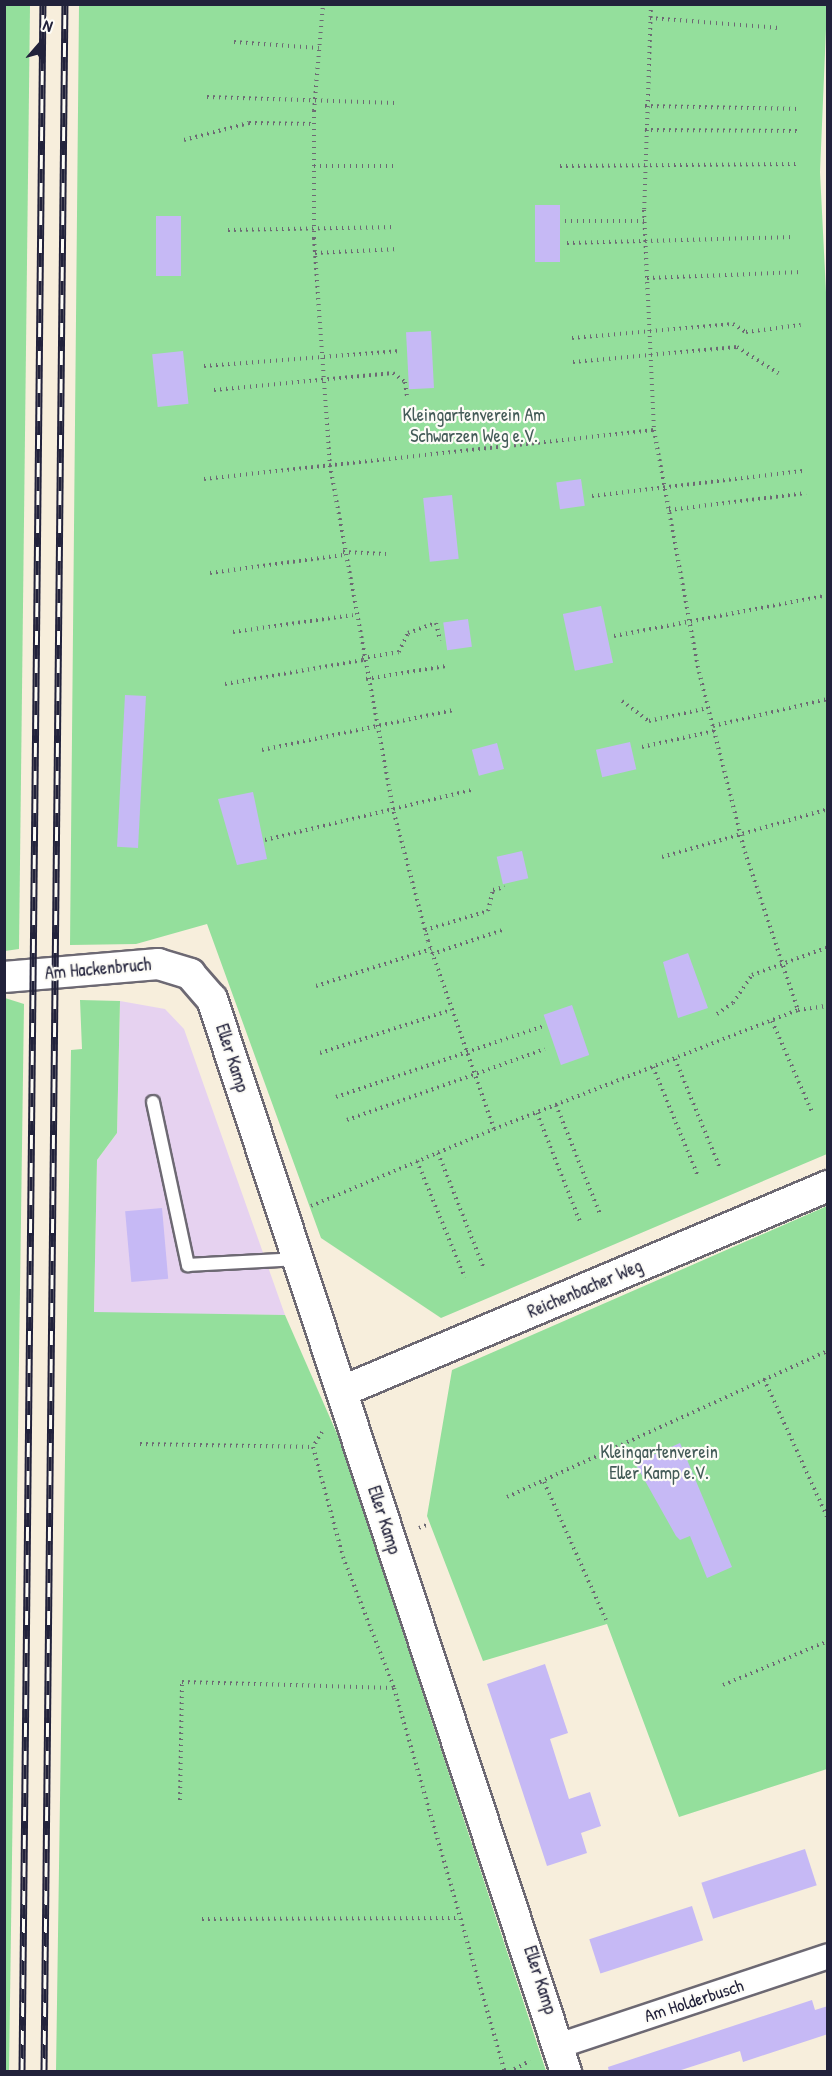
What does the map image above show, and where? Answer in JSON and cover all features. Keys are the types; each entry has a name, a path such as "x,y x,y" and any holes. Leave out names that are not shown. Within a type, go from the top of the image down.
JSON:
{"street":[{"name":"Am Hackenbruch","path":"4,977 158,964 190,974"},
{"name":"Eller Kamp","path":"190,974 212,999 564,2058"},
{"name":"Reichenbacher Weg","path":"343,1391 828,1186"},
{"name":"Am Holderbusch","path":"564,2058 828,1956"}],"lane":[{"path":"153,1102 188,1265 299,1259"}],"path":[{"path":"323,4 314,124 314,226 330,467 343,554 353,615 393,809 431,951 494,1129"},
{"path":"651,4 645,106 645,243 654,430 708,708 741,835 798,1010"},
{"path":"650,18 780,28"},
{"path":"234,42 320,48"},
{"path":"207,97 396,103"},
{"path":"645,106 798,109"},
{"path":"184,140 249,123 314,124"},
{"path":"645,130 798,131"},
{"path":"560,166 796,164"},
{"path":"314,166 398,166"},
{"path":"566,221 645,221"},
{"path":"228,230 314,226 395,227"},
{"path":"567,243 645,243 792,237"},
{"path":"315,253 397,249"},
{"path":"647,278 802,272"},
{"path":"572,338 733,324 746,332 801,325"},
{"path":"573,362 737,347 778,373"},
{"path":"204,366 400,351"},
{"path":"214,390 393,374 405,382 407,396"},
{"path":"204,479 654,430"},
{"path":"592,496 803,471"},
{"path":"669,510 806,493"},
{"path":"210,573 343,554 386,554"},
{"path":"614,636 828,595"},
{"path":"233,632 353,615"},
{"path":"225,684 399,652 408,633 436,623 440,641"},
{"path":"366,679 446,666"},
{"path":"642,747 828,699"},
{"path":"622,701 649,721 708,708"},
{"path":"262,750 454,710"},
{"path":"265,840 471,790"},
{"path":"662,857 828,809"},
{"path":"4,837 4,925"},
{"path":"425,930 488,911 493,890 505,886"},
{"path":"316,986 503,930"},
{"path":"717,1014 733,1003 752,975 828,947"},
{"path":"284,1215 494,1129 798,1010 828,1006"},
{"path":"320,1053 451,1010"},
{"path":"772,1021 812,1112"},
{"path":"336,1097 543,1026"},
{"path":"347,1120 544,1048"},
{"path":"675,1059 719,1166"},
{"path":"654,1067 697,1174"},
{"path":"556,1105 600,1214"},
{"path":"537,1113 581,1224"},
{"path":"438,1153 483,1266"},
{"path":"417,1161 465,1278"},
{"path":"507,1497 828,1351"},
{"path":"764,1379 828,1519"},
{"path":"343,1391 313,1447 343,1557 394,1688 506,2072"},
{"path":"140,1444 313,1447"},
{"path":"544,1482 606,1620"},
{"path":"723,1685 828,1641"},
{"path":"180,1800 182,1682 394,1688"},
{"path":"202,1919 460,1918"}],"shaded area":[{"path":"120,1001 165,1009 184,1029 285,1315 94,1313 97,1160 117,1133"}],"green space":[{"path":"4,5 30,5 19,949 5,951"},
{"name":"Kleingartenverein Am Schwarzen Weg e.V.","path":"79,5 827,5 820,172 828,332 827,1154 441,1318 321,1238 207,924 136,944 70,945"},
{"path":"5,998 24,1004 9,2072 4,2071"},
{"path":"80,1000 120,1001 117,1133 97,1160 94,1312 285,1315 341,1443 546,2071 56,2071 71,1050 82,1049"},
{"name":"Kleingartenverein Eller Kamp e.V.","path":"827,1206 827,1769 679,1817 607,1624 483,1661 427,1516 452,1370"}],"building":[{"path":"535,205 560,205 560,262 535,262"},
{"path":"156,216 181,216 181,276 156,276"},
{"path":"431,331 434,388 409,389 406,332"},
{"path":"183,351 189,404 158,407 152,354"},
{"path":"581,479 585,506 560,509 556,482"},
{"path":"452,495 459,559 430,562 423,498"},
{"path":"601,606 613,663 575,671 563,614"},
{"path":"468,619 472,647 447,650 443,622"},
{"path":"125,695 146,696 138,848 117,847"},
{"path":"630,742 636,769 602,777 596,750"},
{"path":"497,743 504,769 479,776 472,750"},
{"path":"253,792 267,859 237,865 218,799"},
{"path":"522,851 528,878 503,884 497,857"},
{"path":"688,953 708,1008 678,1018 663,962"},
{"path":"572,1005 589,1055 561,1065 544,1015"},
{"path":"162,1208 168,1279 131,1282 125,1211"},
{"path":"680,1443 732,1567 707,1578 690,1536 680,1540 676,1536 635,1463"},
{"path":"545,1664 568,1733 550,1739 569,1799 590,1792 601,1826 581,1833 587,1853 547,1866 487,1684"},
{"path":"805,1849 817,1885 713,1919 701,1883"},
{"path":"692,1906 703,1940 600,1974 589,1939"},
{"path":"812,2000 815,2010 828,2006 828,2034 743,2062 740,2051 675,2072 609,2072 608,2067"}],"railway":[{"path":"22,2072 43,4"},
{"path":"44,2072 65,4"}]}
